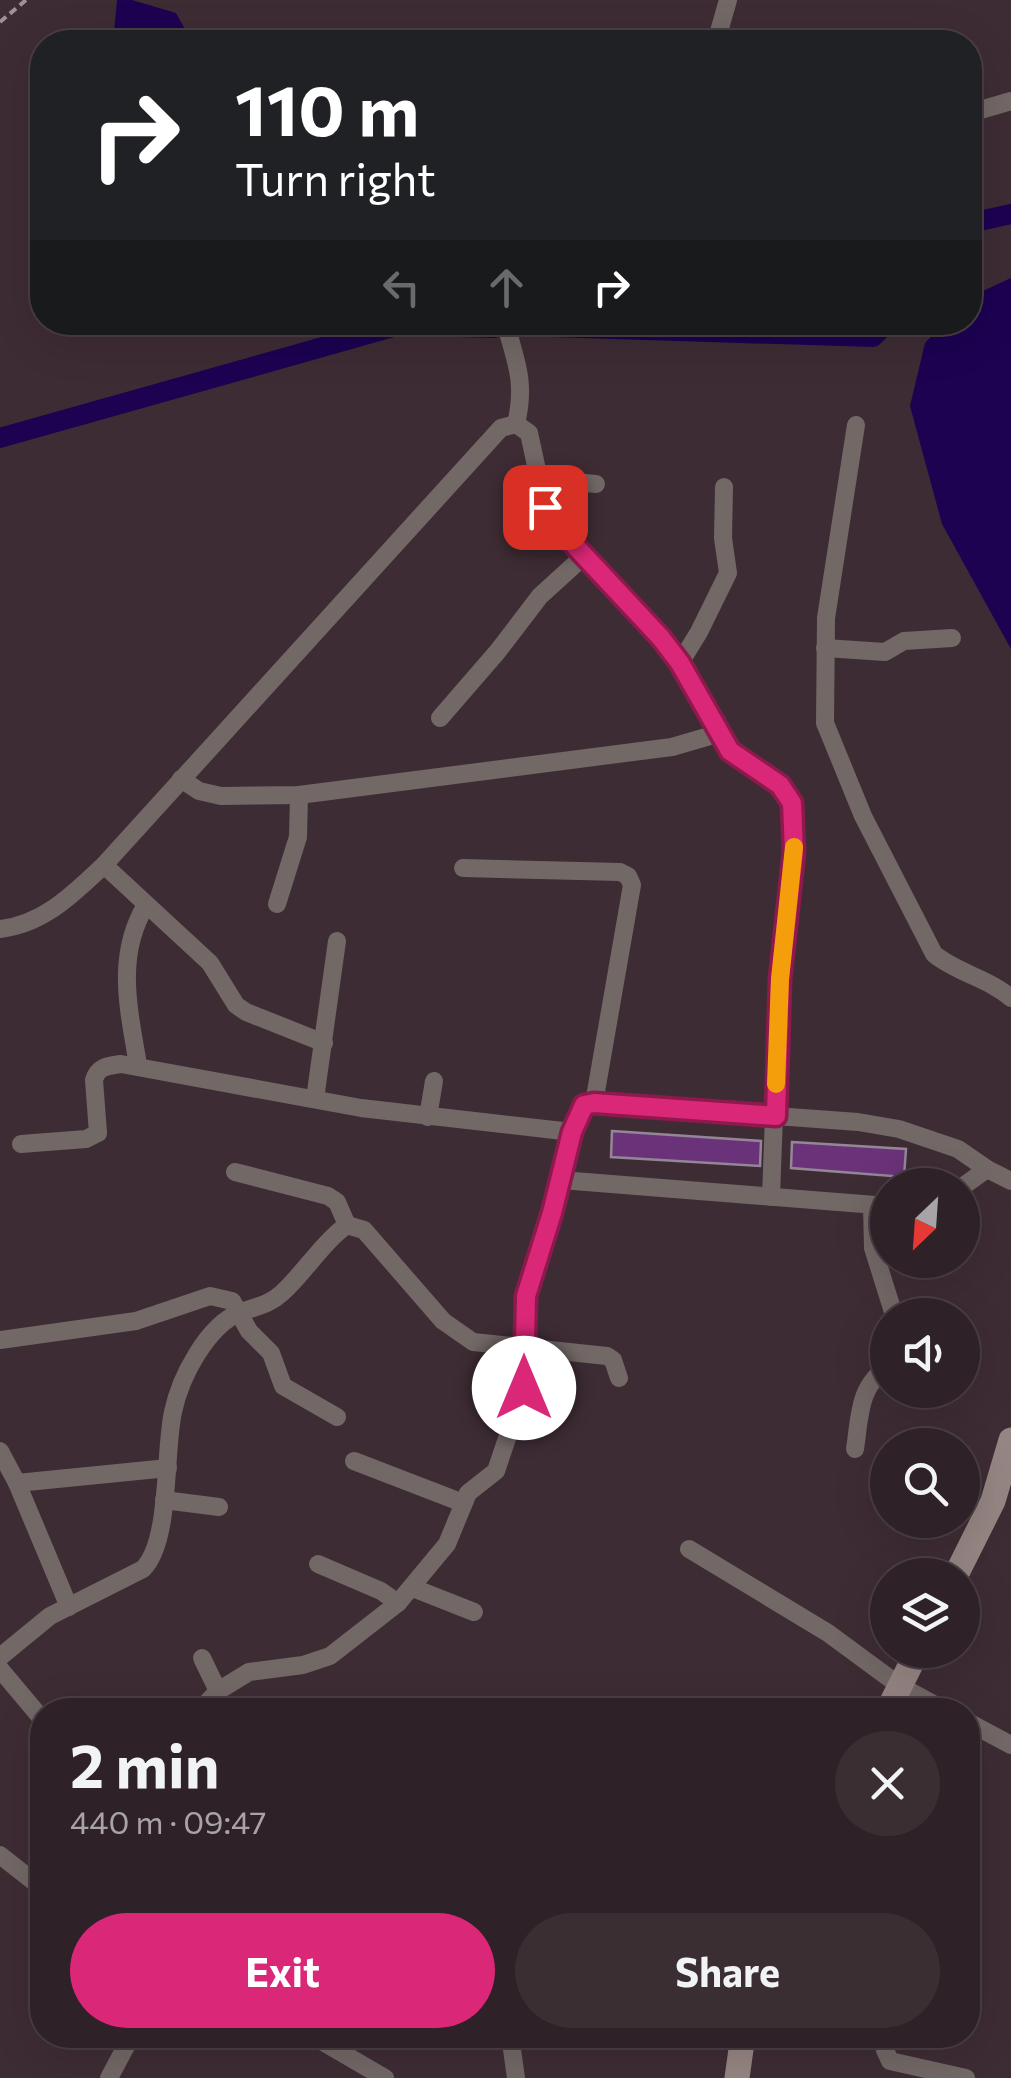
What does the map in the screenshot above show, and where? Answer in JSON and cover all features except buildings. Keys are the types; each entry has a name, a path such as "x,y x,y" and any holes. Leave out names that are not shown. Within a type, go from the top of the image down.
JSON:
{"street":[{"path":"719,30 728,0"},
{"path":"982,109 1011,101"},
{"path":"509,335 523,395 516,424"},
{"path":"1,932 38,919 64,902 104,866 501,428 516,424 529,433 545,507 553,522 680,663 736,757 780,785 792,803 794,852 780,979 771,1196"},
{"path":"856,424 826,618 823,705 829,740 934,954 1011,998"},
{"path":"540,478 596,484"},
{"path":"680,663 728,573 722,538 724,487"},
{"path":"440,718 540,596 584,556"},
{"path":"825,648 885,652 904,641 952,638"},
{"path":"181,779 199,791 222,796 299,795 672,747 720,733"},
{"path":"277,904 298,836 299,795"},
{"path":"104,866 218,973 236,1004 246,1012 324,1044"},
{"path":"464,868 620,872 628,876 632,884 594,1103"},
{"path":"138,1065 125,970 130,938 146,906"},
{"path":"315,1099 338,941"},
{"path":"21,1144 86,1139 98,1133 96,1072 104,1066 138,1065 428,1117 572,1132"},
{"path":"428,1117 434,1081"},
{"path":"211,1698 249,1672 316,1663 398,1603 446,1544 462,1503 474,1487 490,1478 502,1460 524,1388 526,1296 578,1112 584,1105 858,1122 899,1129 958,1148 1011,1180"},
{"path":"980,1174 987,1169"},
{"path":"234,1172 328,1196 336,1202 346,1225"},
{"path":"561,1180 870,1205"},
{"path":"0,1657 50,1616 142,1569 152,1560 164,1500 173,1411 194,1362 217,1329 240,1312 268,1304 282,1294 346,1225"},
{"path":"346,1225 364,1230 458,1334 492,1345 607,1356 613,1360 619,1378"},
{"path":"0,1340 136,1321 210,1296 232,1301 249,1330 276,1360 282,1386 337,1417"},
{"path":"855,1449 862,1400 870,1383"},
{"path":"967,1558 1002,1505 1011,1440"},
{"path":"0,1452 69,1607"},
{"path":"354,1461 462,1503"},
{"path":"17,1483 168,1468"},
{"path":"164,1500 219,1507"},
{"path":"689,1549 828,1634 922,1698"},
{"path":"318,1564 398,1603"},
{"path":"413,1588 474,1612"},
{"path":"202,1658 218,1691"},
{"path":"894,1698 909,1668"},
{"path":"0,1669 30,1705"},
{"path":"980,1728 1011,1744"},
{"path":"0,1855 30,1879"},
{"path":"109,2078 125,2048"},
{"path":"333,2048 385,2078"},
{"path":"512,2048 516,2078"},
{"path":"737,2078 742,2048"},
{"path":"885,2048 890,2061 966,2078"}],"path":[{"path":"0,22 26,0"}],"shaded area":[{"path":"117,0 132,0 176,13 185,30 114,30"},
{"path":"1011,278 1011,649 942,524 910,406 925,343 933,335 982,335 982,291"}],"waterway":[{"path":"982,220 1011,214"},
{"path":"0,438 365,335"},
{"path":"808,335 875,335"}],"slow traffic":[{"path":"776,1084 782,952 794,847"}],"route":[{"path":"524,1388 523,1310 572,1132 584,1105 776,1116 780,979 795,821 788,793 730,751 680,663 553,522 545,507"}]}
